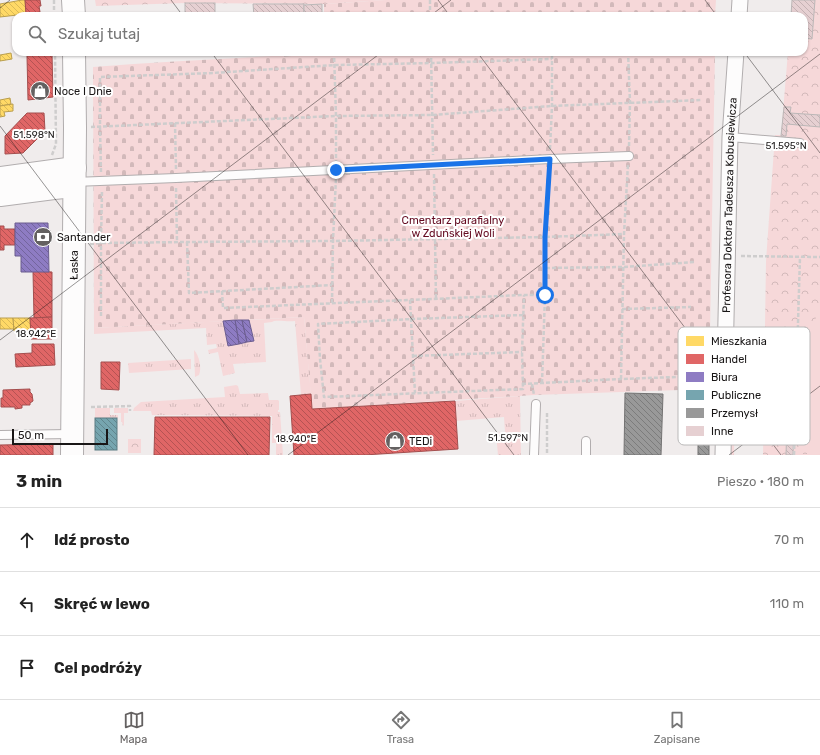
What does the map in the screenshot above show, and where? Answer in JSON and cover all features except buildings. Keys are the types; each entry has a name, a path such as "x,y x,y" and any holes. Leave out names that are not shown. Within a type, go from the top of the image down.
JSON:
{"street":[{"path":"73,0 74,12"},
{"path":"739,12 740,0"},
{"name":"Łaska","path":"72,444 75,128 74,56"},
{"name":"Profesora Doktora Tadeusza Kobusiewicza","path":"726,327 730,137 736,56"},
{"path":"0,178 52,172 74,179"},
{"path":"0,195 54,188 74,179"},
{"name":"Profesora Doktora Tadeusza Kobusiewicza","path":"723,445 723,455"}],"lane":[{"path":"730,137 800,143"},
{"path":"74,179 102,182 629,156"},
{"path":"534,455 536,404"},
{"path":"0,435 72,444"},
{"path":"586,441 586,455"}],"path":[{"path":"54,0 54,12"},
{"path":"430,0 430,12"},
{"path":"52,172 50,158 56,144 55,56"},
{"path":"621,379 624,234 629,156 630,102 628,56"},
{"path":"101,316 102,182 100,76 213,73 335,65 552,59 550,159 545,237 542,383"},
{"path":"75,128 336,116 432,115 552,106 702,100"},
{"path":"74,245 101,243 187,242 333,242 624,234"},
{"path":"187,242 189,293 332,286"},
{"path":"741,256 820,257"},
{"path":"798,327 800,257"},
{"path":"545,268 623,267 695,262"},
{"path":"222,291 223,308 545,295"},
{"path":"524,295 524,315 522,352 523,389 324,397 318,324 524,315"},
{"path":"410,300 415,393"},
{"path":"622,309 691,307"},
{"path":"413,356 522,352"},
{"path":"522,384 678,377"},
{"path":"90,407 130,406 130,411"},
{"path":"794,445 794,455"}],"green space":[{"path":"95,0 385,0 324,4 185,3 96,6"},
{"path":"385,0 716,0 715,12 324,12 324,4"},
{"path":"792,0 820,0 820,455 763,455 763,445 810,445 810,327 765,327 766,261 775,135 781,135 788,56 808,56 808,12 791,12"},
{"name":"Cmentarz parafialny w Zduńskiej Woli","path":"271,56 715,56 710,327 678,327 678,390 534,395 312,409 304,317 94,328 93,67"},
{"path":"820,308 820,455 807,455 807,445 810,445 810,342 813,325"},
{"path":"304,317 311,394 301,395 295,321 274,321 264,323 266,362 233,364 235,373 223,376 218,352 209,354 208,350 217,348 216,344 207,345 206,328 94,334 94,328 223,321 254,341 249,320"},
{"path":"194,350 199,358 200,365 199,375 195,377"},
{"path":"191,359 191,369 129,373 128,363"},
{"path":"238,386 240,394 268,393 269,400 279,401 278,412 280,412 283,455 276,455 276,443 272,443 272,416 152,415 151,411 133,411 134,408 141,402 225,397 224,387"},
{"path":"520,396 521,455 498,455 496,433 505,432 504,417 456,421 455,401"},
{"path":"95,408 110,408 110,415 118,415 118,418 95,418"},
{"path":"114,408 128,408 128,413 124,413 123,426 121,422 121,413 114,413"},
{"path":"128,439 141,439 141,453 128,453"},
{"path":"731,445 734,445 734,455 731,455"},
{"path":"800,445 803,445 803,455 800,455"}],"place":[{"name":"Noce I Dnie","path":"40,91"},
{"name":"Santander","path":"43,237"},
{"name":"TEDi","path":"395,441"}],"route":[{"path":"336,170 550,159 545,237 545,295"}]}
